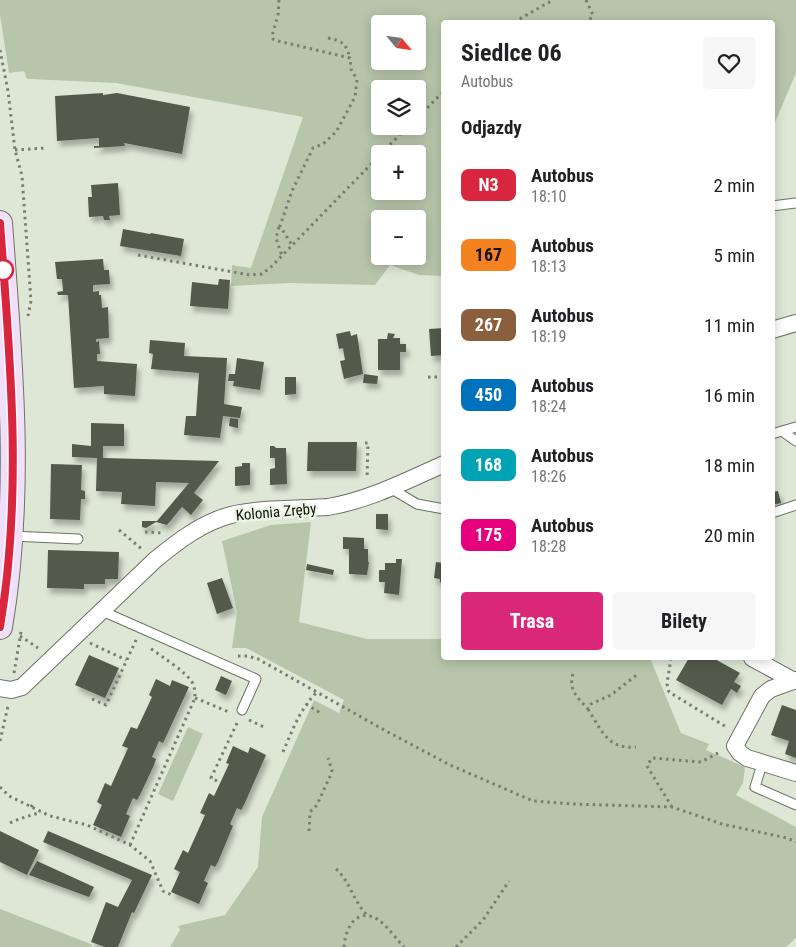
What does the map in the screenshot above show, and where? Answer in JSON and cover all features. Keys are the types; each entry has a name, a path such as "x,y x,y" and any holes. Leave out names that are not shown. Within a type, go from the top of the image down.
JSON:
{"main road":[{"path":"0,223 4,347 14,471 8,573 10,631"}],"street":[{"path":"775,329 796,323"},
{"name":"Kolonia Zręby","path":"0,688 11,690 22,687 155,560 174,544 190,534 227,516 328,507 366,497 441,465"},
{"path":"756,660 795,680"},
{"path":"795,680 772,689 762,696 737,740 740,753 746,758 796,773"}],"lane":[{"path":"775,206 796,203"},
{"path":"777,432 796,426"},
{"path":"777,432 796,441"},
{"path":"390,488 417,504 441,508"},
{"path":"775,512 796,505"},
{"path":"11,536 78,538"},
{"path":"102,610 256,679 242,710"},
{"path":"762,764 755,787 796,805"}],"path":[{"path":"279,0 273,39 350,58"},
{"path":"518,20 553,0"},
{"path":"586,0 592,15 589,20"},
{"path":"282,256 276,238 292,191 314,148 323,144 336,132 355,97 358,80 351,69 348,49 341,41 328,38"},
{"path":"0,50 8,91 15,150 22,176 31,301 28,317"},
{"path":"426,109 441,94"},
{"path":"389,145 399,135"},
{"path":"15,150 46,148"},
{"path":"138,255 250,275 262,274 282,256 371,163"},
{"path":"280,226 292,245"},
{"path":"428,377 441,377"},
{"path":"366,443 368,443 366,497"},
{"path":"119,530 155,560"},
{"path":"10,631 38,648"},
{"path":"130,634 187,676 195,690 195,698 130,845"},
{"path":"92,699 106,705 137,638"},
{"path":"84,640 126,660"},
{"path":"218,662 229,657 247,656 258,659 450,765 534,801 672,807 722,824 787,838 796,842"},
{"path":"16,658 24,660"},
{"path":"670,660 667,684 669,692 737,740 701,762 652,758 647,766 672,807"},
{"path":"573,674 572,691 588,709 608,740 626,748 636,747"},
{"path":"588,709 592,704 611,695 638,674"},
{"path":"283,752 306,704 317,692"},
{"path":"195,698 221,708"},
{"path":"306,704 322,714"},
{"path":"217,781 211,778 242,710"},
{"path":"309,831 310,812 317,805 331,774 332,770 328,758"},
{"path":"0,787 9,796 54,818 87,825 130,845 150,861 164,891 174,896"},
{"path":"31,807 34,802"},
{"path":"10,823 22,817 29,817 42,812"},
{"path":"336,869 344,875 355,900 368,916"},
{"path":"456,947 483,920 509,880"},
{"path":"344,947 352,921 365,914 378,919 404,947"}],"green space":[{"path":"0,0 796,0 796,73 775,122 775,20 441,20 441,276 419,275 390,265 375,285 290,283 231,286 232,265 251,268 303,117 116,83 27,79 24,71 9,73 0,15"},
{"path":"311,522 299,622 367,639 441,639 441,660 651,660 681,733 709,744 706,750 745,767 743,783 736,795 796,827 796,938 786,947 170,947 180,930 178,926 225,915 258,867 262,817 314,700 339,713 344,700 246,648 232,648 237,612 222,541 271,525"},
{"path":"188,727 203,734 173,801 158,794"},
{"path":"0,909 91,944 92,947 0,947"}],"building":[{"path":"103,93 103,95 117,93 190,107 182,154 124,143 125,146 94,148 94,146 99,146 99,138 57,141 55,96"},
{"path":"118,183 120,215 109,216 110,220 104,220 103,216 89,217 88,197 92,197 91,185"},
{"path":"123,229 184,239 181,256 120,246"},
{"path":"103,259 104,270 109,270 110,284 93,285 93,292 99,291 102,308 108,307 109,338 96,339 96,342 99,341 100,354 97,354 97,361 137,364 135,396 104,394 104,386 74,388 68,295 58,295 57,292 63,291 62,279 57,279 55,262"},
{"path":"219,279 230,280 228,309 190,306 192,282 218,285"},
{"path":"441,328 441,355 431,356 429,329"},
{"path":"350,331 351,336 357,334 363,374 344,379 340,361 345,360 343,348 339,349 336,334"},
{"path":"388,333 395,334 393,338 400,338 400,344 406,344 406,352 400,352 400,370 378,370 378,339 387,339"},
{"path":"150,340 185,343 184,356 227,358 224,404 242,407 240,418 223,416 220,438 184,435 186,416 196,416 199,373 151,369 153,354 149,353"},
{"path":"237,358 264,362 260,390 233,386 234,381 228,381 229,374 235,374"},
{"path":"364,374 378,376 377,384 363,383"},
{"path":"285,377 296,377 296,394 285,395"},
{"path":"230,418 238,419 238,428 229,426"},
{"path":"91,423 124,424 124,446 103,446 103,458 219,461 194,493 203,500 191,515 182,507 167,525 156,522 146,528 142,527 142,521 157,521 189,483 156,482 155,506 121,504 122,492 96,491 97,458 72,457 72,444 91,446"},
{"path":"308,442 357,442 356,471 307,471"},
{"path":"270,446 286,448 287,484 270,485 270,469 275,468 275,458 270,458"},
{"path":"242,463 250,463 250,485 235,486 235,467 242,466"},
{"path":"51,464 82,465 81,490 85,491 85,499 81,499 80,520 50,519"},
{"path":"778,491 781,503 775,504 775,492"},
{"path":"376,514 388,514 388,530 376,529"},
{"path":"343,537 364,538 364,549 368,549 367,575 349,574 349,549 343,549"},
{"path":"48,550 119,552 118,579 105,579 105,584 84,584 84,589 47,588"},
{"path":"396,559 402,559 399,595 384,593 385,582 379,582 379,570 385,570 385,563 396,563"},
{"path":"436,562 441,563 441,582 440,579 434,578"},
{"path":"307,564 334,570 333,575 306,570"},
{"path":"222,578 233,608 217,614 207,583"},
{"path":"89,655 119,668 105,698 75,685"},
{"path":"688,660 717,660 740,673 734,682 741,686 737,693 731,689 722,705 676,680"},
{"path":"221,676 232,681 226,695 215,690"},
{"path":"156,679 170,686 172,680 189,687 163,743 159,741 152,757 156,759 154,765 140,795 137,800 133,798 126,814 130,816 121,837 93,825 102,805 97,802 105,783 111,786 128,748 122,746 131,727 137,729 152,697 149,695"},
{"path":"782,705 796,710 796,758 785,754 789,741 771,735"},
{"path":"233,746 248,753 250,747 266,755 244,805 241,810 237,808 230,824 233,826 218,862 215,867 211,865 204,881 208,883 199,904 171,892 180,872 174,869 183,850 188,853 205,815 200,813 209,793 214,796 229,764 226,763"},
{"path":"0,831 39,850 27,875 0,862"},
{"path":"48,831 152,875 134,913 132,912 118,947 105,947 91,942 106,902 118,907 132,880 43,842"},
{"path":"37,861 94,887 89,897 29,875"}],"bus line":[{"name":"N3","path":"0,223 13,409 14,471 8,573 0,627"}]}
